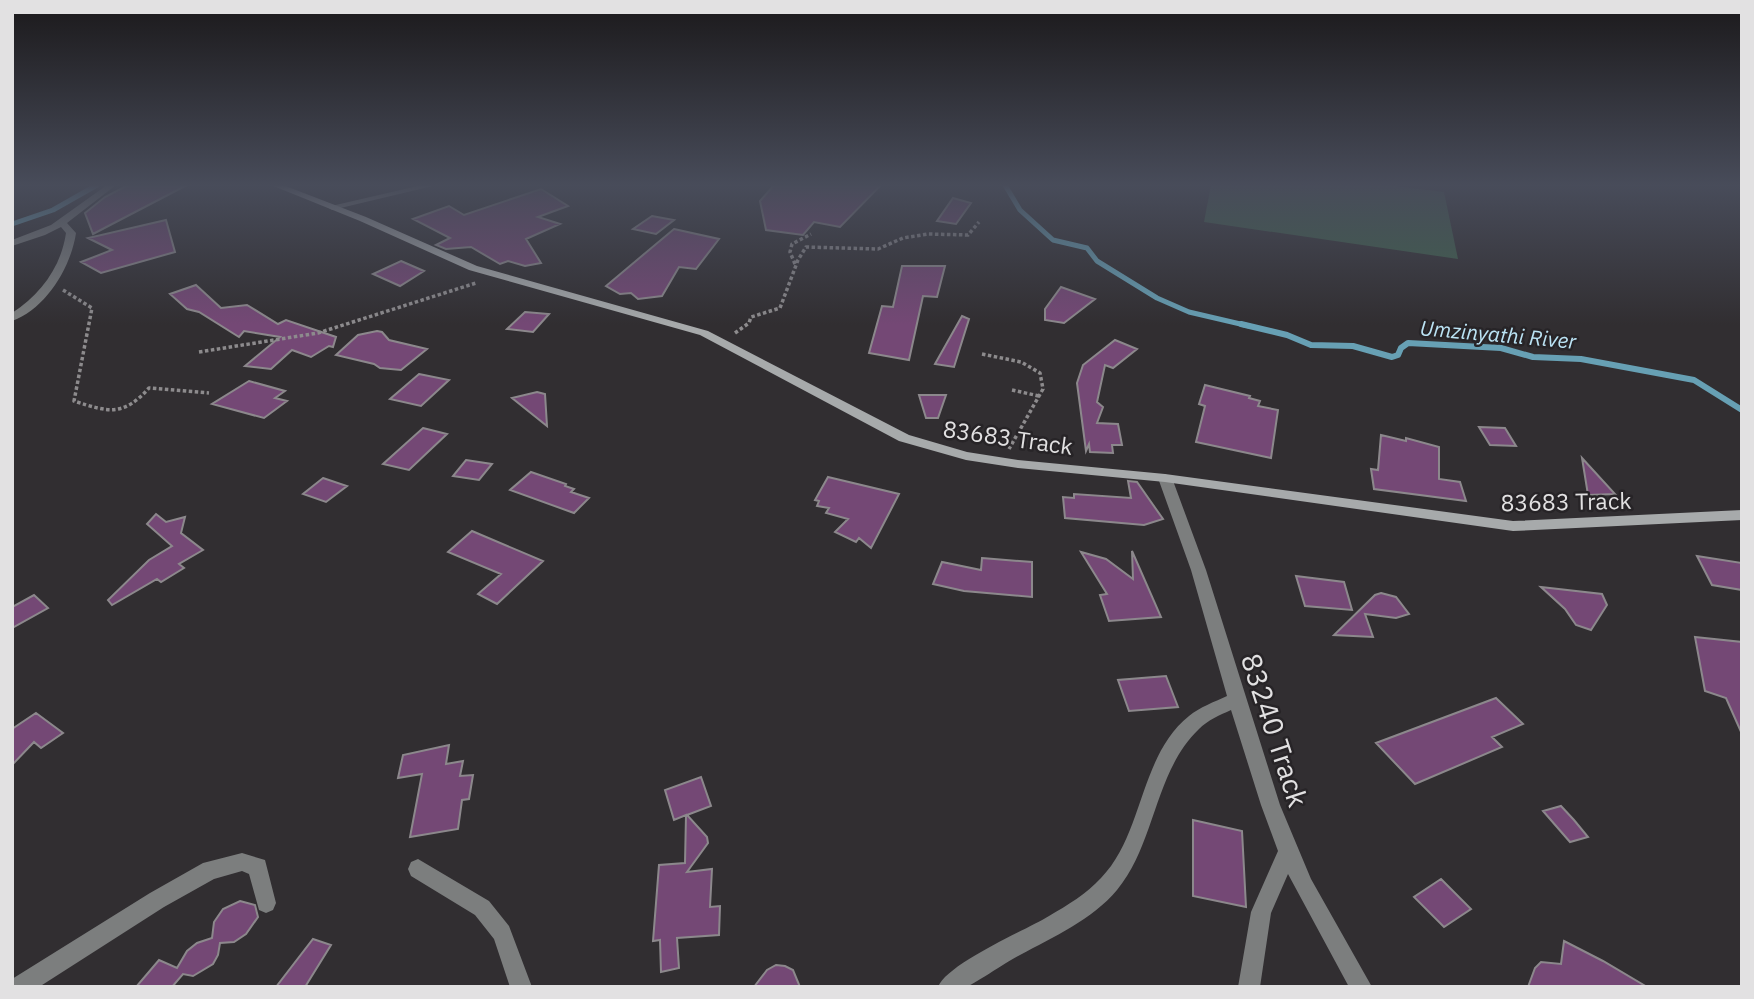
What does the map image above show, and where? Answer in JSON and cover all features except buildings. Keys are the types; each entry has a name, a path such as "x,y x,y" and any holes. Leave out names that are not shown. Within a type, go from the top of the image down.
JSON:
{"street":[{"path":"12,243 48,232"},
{"path":"12,318 29,306 50,282 71,243 70,232"},
{"name":"83683 Track","path":"391,232 497,276 674,323 723,342 904,438 944,452 1002,462 1165,478 1513,526 1742,515"},
{"name":"83240 Track","path":"1165,478 1288,852 1321,918 1362,987"},
{"path":"948,987 971,968 1091,902 1111,881 1124,858 1174,746 1191,724 1236,699"},
{"path":"1249,987 1261,912 1288,852"},
{"path":"19,987 157,900 210,870 230,864 251,863 258,867 266,903"},
{"path":"418,869 482,908 502,933 521,987"}],"path":[{"path":"723,342 749,323 751,317 780,307 790,290 799,254 806,247 878,249 903,238 928,234 968,235 971,232"},
{"path":"796,265 790,257 790,244 794,239 811,234"},
{"path":"199,352 222,346 293,338 338,327 497,276"},
{"path":"50,282 92,307 74,401 110,412 136,405 149,388 209,393"},
{"path":"982,354 1021,362 1040,373 1043,388 1002,462"},
{"path":"1012,390 1039,396"}],"green space":[{"path":"1270,232 1452,232 1458,259"}],"waterway":[{"name":"Umzinyathi River","path":"1044,232 1053,240 1087,248 1097,261 1157,298 1189,312 1249,326"},
{"name":"Umzinyathi River","path":"1241,324 1287,335 1311,345 1353,346 1392,357 1398,355 1401,348 1408,343 1501,348 1533,357 1581,359 1694,380 1742,410"}]}
